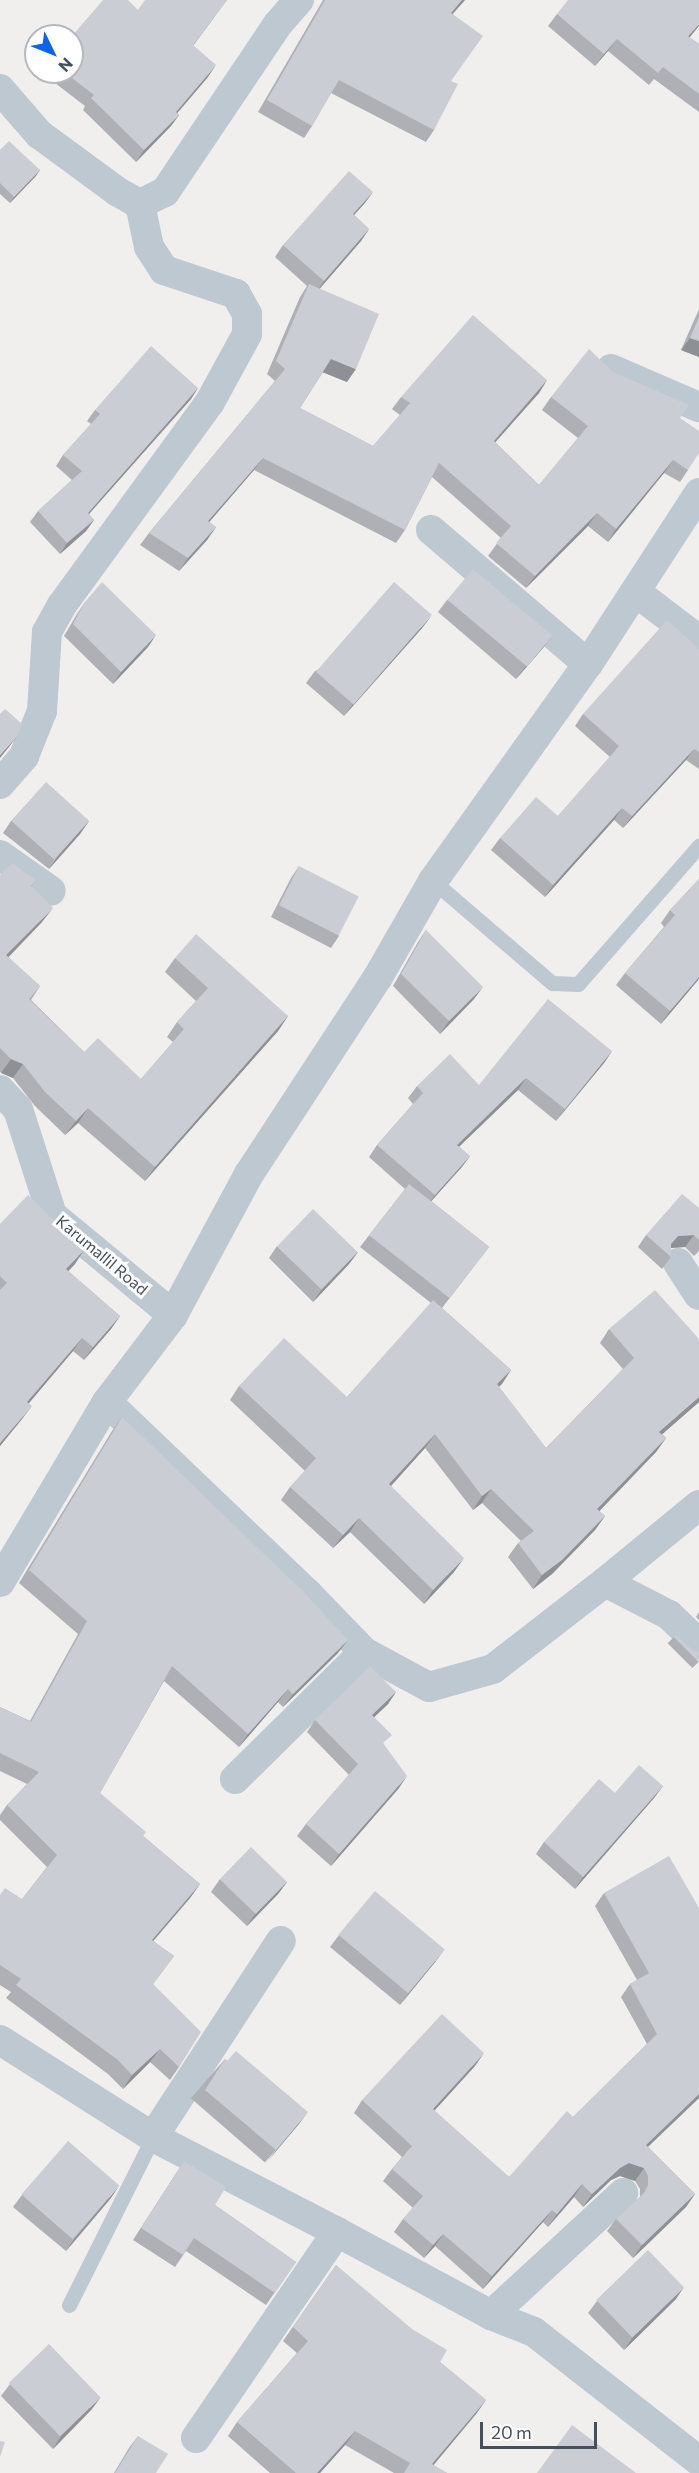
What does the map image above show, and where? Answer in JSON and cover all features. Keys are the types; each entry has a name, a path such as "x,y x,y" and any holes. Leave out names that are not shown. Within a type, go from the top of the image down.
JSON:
{"street":[{"path":"140,204 165,192 278,24 299,0"},
{"path":"0,89 39,134 118,192 140,204 149,248 164,270 236,294 247,314 247,334 210,402 62,605 47,632 42,711 24,756 0,784"},
{"path":"611,369 699,408"},
{"path":"0,1582 107,1402 173,1315 249,1174 378,977 433,881 637,593 699,493"},
{"path":"431,530 588,664"},
{"path":"637,593 699,640"},
{"path":"0,855 51,891"},
{"name":"Karumallil Road","path":"0,1090 18,1109 52,1215 173,1315"},
{"path":"678,1263 699,1295"},
{"path":"107,1402 307,1593 364,1652 429,1687 493,1669 699,1505"},
{"path":"605,1582 669,1615 699,1644"},
{"path":"235,1779 364,1652"},
{"path":"153,2137 281,1941"},
{"path":"0,2040 153,2137 338,2232 491,2315 534,2332 699,2461"},
{"path":"491,2315 623,2193"},
{"path":"196,2438 338,2232"}],"lane":[{"path":"433,881 539,974 552,982 578,984 699,846"},
{"path":"69,2305 153,2137"}],"building":[{"path":"103,0 128,0 138,10 145,0 227,0 193,45 216,65 176,112 179,115 144,150 91,98 94,95 80,84 84,84 82,24"},
{"path":"325,0 462,0 451,13 483,36 451,81 458,84 434,130 339,80 312,126 267,100"},
{"path":"568,0 699,0 699,24 688,36 699,44 699,94 663,67 658,73 617,39 604,54 557,14"},
{"path":"9,141 40,170 14,197 0,183 0,150"},
{"path":"349,171 373,192 353,214 369,229 324,281 283,245"},
{"path":"309,284 379,314 356,369 331,359 300,408 373,446 410,403 401,397 473,315 547,380 494,441 539,485 588,426 551,397 589,349 613,372 689,405 680,418 699,431 699,453 688,470 673,460 616,529 597,513 535,576 496,543 511,526 439,463 405,530 263,458 208,521 216,527 188,558 149,533 285,369 276,361"},
{"path":"699,317 699,341 690,338"},
{"path":"151,346 198,388 88,513 94,520 67,543 38,511 82,471 63,455 100,414 95,410"},
{"path":"473,569 553,636 527,666 447,600"},
{"path":"102,582 156,635 121,672 73,624 85,602"},
{"path":"394,582 432,615 354,705 316,672"},
{"path":"667,620 699,649 699,752 694,749 632,816 622,808 553,885 500,838 536,797 558,816 619,746 583,714"},
{"path":"5,709 22,724 18,735 0,755 0,714"},
{"path":"46,782 89,821 54,859 11,821"},
{"path":"12,863 36,880 31,886 53,908 6,955 40,986 29,999 84,1052 98,1038 141,1079 184,1029 177,1022 208,988 175,958 196,934 288,1016 155,1167 88,1108 76,1121 45,1092 23,1064 11,1059 0,1048 0,875"},
{"path":"299,866 359,896 339,936 279,905"},
{"path":"699,879 699,977 670,1011 625,973 675,915 670,910"},
{"path":"426,930 483,987 449,1021 401,974"},
{"path":"548,999 612,1051 565,1109 526,1078 457,1145 470,1156 435,1195 377,1145 423,1093 417,1086 450,1054 479,1085"},
{"path":"409,1184 489,1247 449,1298 369,1235"},
{"path":"682,1194 699,1208 699,1240 694,1235 678,1236 671,1244 671,1257 646,1235"},
{"path":"28,1195 84,1250 66,1269 120,1316 93,1347 82,1338 27,1402 32,1406 0,1443 0,1290 7,1283 0,1276 0,1224"},
{"path":"313,1209 358,1252 321,1289 277,1246"},
{"path":"655,1290 699,1339 699,1397 659,1432 666,1438 597,1509 605,1516 562,1560 542,1575 518,1543 534,1531 491,1489 482,1496 435,1434 389,1484 464,1558 433,1590 359,1518 343,1535 290,1487 316,1458 239,1386 284,1338 347,1397 433,1300 511,1370 497,1384 546,1448 634,1358 609,1329"},
{"path":"122,1417 304,1592 348,1640 293,1694 288,1689 248,1734 172,1666 100,1793 146,1832 143,1836 200,1884 152,1940 174,1956 153,1984 201,2032 179,2067 160,2049 132,2075 118,2060 16,1985 21,1979 0,1965 0,1895 5,1888 22,1899 57,1855 7,1805 39,1772 0,1753 0,1707 31,1722 87,1621 29,1570"},
{"path":"676,1635 692,1650 699,1652 698,1661 674,1637"},
{"path":"370,1666 396,1692 372,1715 392,1735 383,1743 407,1776 339,1854 306,1824 358,1764 315,1720"},
{"path":"639,1765 663,1786 583,1877 544,1842 599,1779 615,1793"},
{"path":"251,1847 287,1882 256,1914 220,1879"},
{"path":"669,1856 699,1908 699,2094 646,2145 695,2194 642,2245 616,2219 644,2193 648,2185 648,2176 644,2168 629,2163 620,2168 592,2194 582,2184 557,2214 552,2210 492,2276 443,2234 433,2245 403,2219 423,2196 392,2169 412,2146 362,2100 442,2014 484,2053 433,2109 509,2177 567,2111 573,2117 657,2034 630,1984 649,1973 604,1893"},
{"path":"375,1891 445,1949 408,1993 338,1935"},
{"path":"236,2051 308,2112 276,2150 205,2090 225,2059 227,2061"},
{"path":"68,2141 119,2186 73,2239 21,2195"},
{"path":"184,2161 226,2187 215,2205 296,2262 275,2293 194,2238 183,2255 141,2228"},
{"path":"648,2250 684,2287 632,2337 596,2300"},
{"path":"336,2265 412,2329 447,2350 440,2362 486,2400 432,2464 447,2473 404,2473 410,2463 355,2431 317,2473 296,2473 237,2422 308,2341 293,2327"},
{"path":"49,2344 100,2397 60,2436 9,2383"},
{"path":"572,2425 636,2473 537,2473"},
{"path":"138,2436 168,2454 156,2473 115,2473"},
{"path":"0,2441 5,2442 0,2457"}]}
